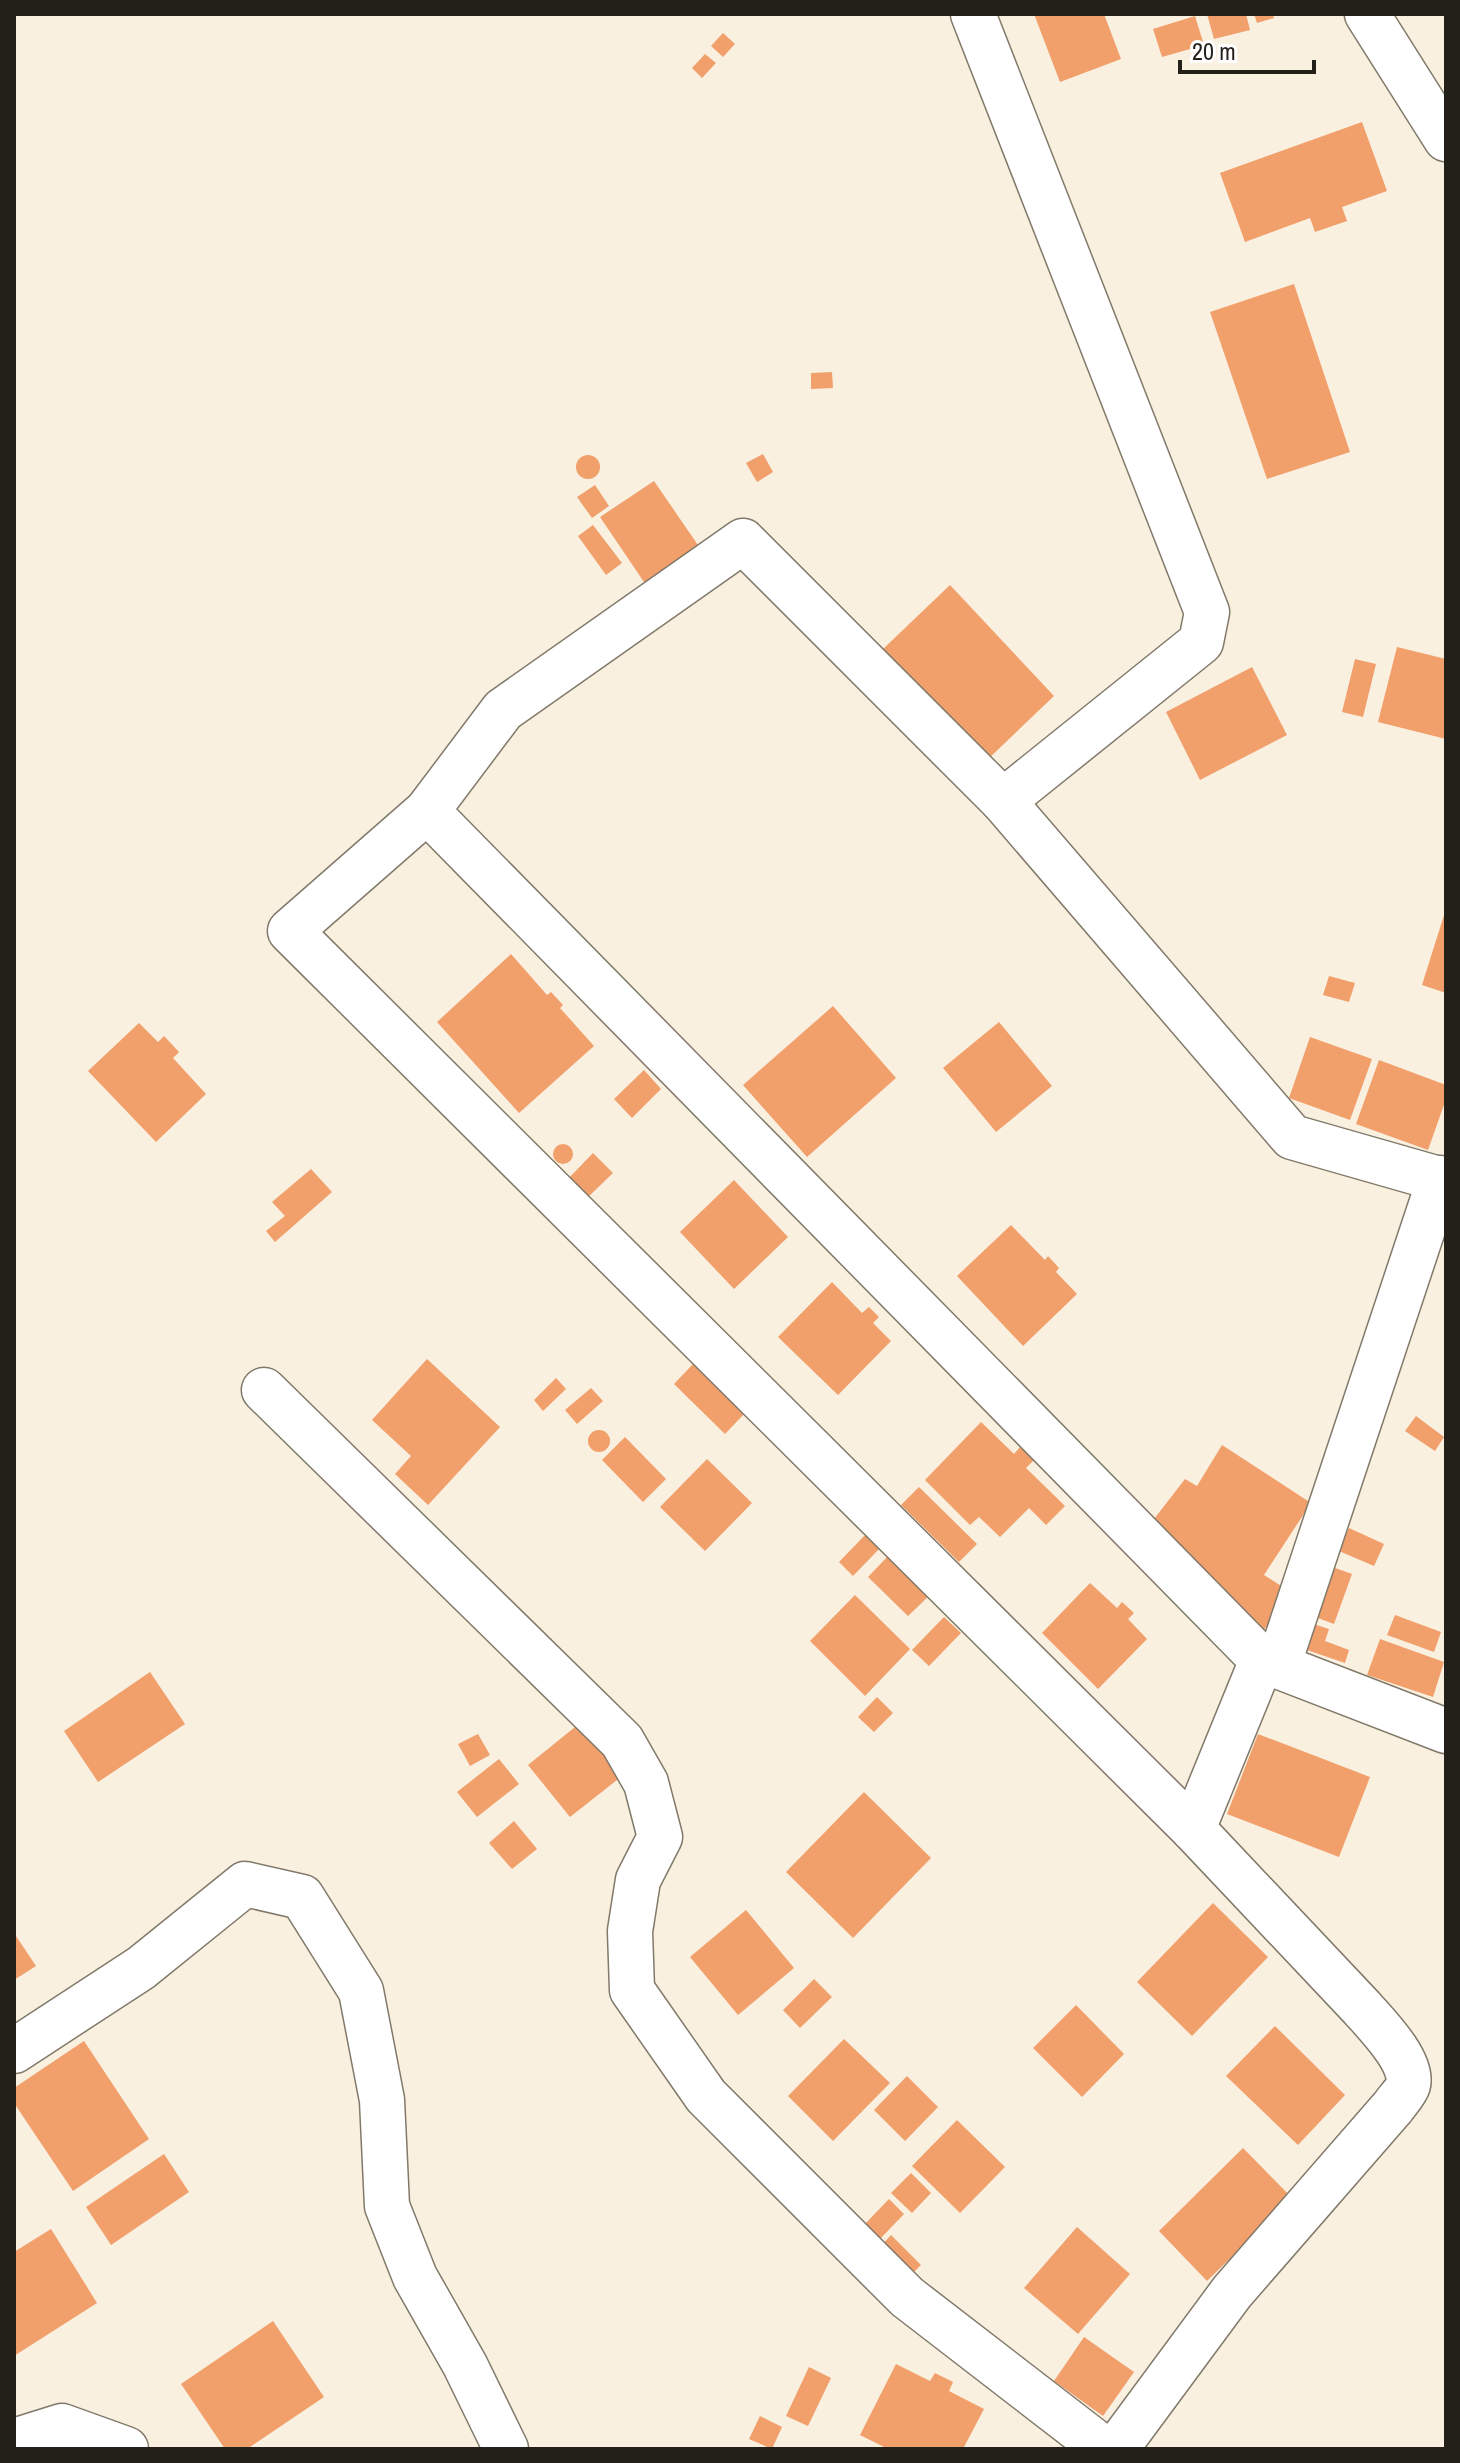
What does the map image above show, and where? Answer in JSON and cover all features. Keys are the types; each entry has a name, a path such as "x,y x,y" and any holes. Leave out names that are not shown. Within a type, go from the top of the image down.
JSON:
{"street":[{"path":"973,14 1207,612 1201,642 1003,801"},
{"path":"1367,14 1446,139"},
{"path":"1116,2449 1232,2292 1393,2107 1408,2085 1407,2067 1385,2034 1193,1829 290,931 427,811 503,710 743,541 1003,801 1292,1137 1443,1180 1270,1663 1193,1829"},
{"path":"427,811 1270,1663 1446,1731"},
{"path":"264,1390 622,1741 646,1783 660,1837 638,1880 630,1931 632,1990 706,2096 907,2297 1104,2449"},
{"path":"14,2051 141,1968 245,1884 302,1897 361,1991 382,2100 387,2206 415,2277 465,2365 506,2449"},
{"path":"14,2441 62,2426 126,2449"}],"building":[{"path":"1034,14 1104,14 1121,59 1060,82"},
{"path":"1207,14 1246,14 1250,30 1214,39"},
{"path":"1254,14 1273,14 1274,18 1257,23"},
{"path":"1195,16 1204,45 1162,57 1153,29"},
{"path":"723,33 735,44 723,57 711,46"},
{"path":"705,54 716,63 702,78 692,68"},
{"path":"1362,122 1387,191 1342,207 1347,221 1315,232 1310,218 1245,242 1220,173"},
{"path":"1294,284 1350,452 1267,479 1210,312"},
{"path":"832,372 833,388 811,389 811,373"},
{"path":"763,454 773,472 757,482 746,463"},
{"path":"588,455 596,459 600,467 596,475 588,479 580,475 576,467 580,459"},
{"path":"654,481 700,548 646,585 600,517"},
{"path":"595,485 609,506 592,518 577,497"},
{"path":"593,525 622,563 606,575 578,536"},
{"path":"950,585 1054,696 987,760 882,650"},
{"path":"1397,647 1446,659 1446,739 1378,722"},
{"path":"1355,659 1376,664 1363,717 1342,712"},
{"path":"1252,667 1287,735 1200,780 1166,712"},
{"path":"1446,912 1446,993 1422,985"},
{"path":"511,954 547,995 551,992 563,1005 560,1008 594,1046 519,1113 437,1022"},
{"path":"1329,976 1355,983 1349,1002 1323,995"},
{"path":"833,1006 896,1078 807,1157 743,1085"},
{"path":"999,1022 1052,1086 996,1132 943,1068"},
{"path":"139,1023 158,1042 164,1036 179,1052 173,1058 206,1094 156,1142 88,1071"},
{"path":"1310,1037 1372,1059 1350,1120 1289,1098"},
{"path":"1379,1060 1446,1085 1446,1099 1428,1150 1356,1124"},
{"path":"644,1070 661,1089 632,1118 614,1099"},
{"path":"563,1144 570,1147 573,1154 570,1161 563,1164 556,1161 553,1154 556,1147"},
{"path":"593,1153 613,1173 586,1199 567,1180"},
{"path":"311,1169 332,1192 275,1242 266,1231 285,1216 272,1202"},
{"path":"734,1180 788,1237 734,1289 680,1232"},
{"path":"1011,1225 1045,1260 1048,1256 1059,1268 1056,1272 1077,1294 1023,1346 957,1276"},
{"path":"832,1282 862,1313 869,1307 879,1317 873,1323 891,1341 838,1395 778,1337"},
{"path":"427,1359 500,1427 428,1505 395,1474 411,1456 372,1420"},
{"path":"694,1363 745,1413 725,1434 674,1384"},
{"path":"556,1378 566,1389 543,1411 534,1400"},
{"path":"591,1388 603,1401 577,1424 565,1410"},
{"path":"1416,1416 1444,1437 1435,1451 1405,1431"},
{"path":"981,1422 1014,1454 1020,1447 1034,1460 1026,1468 1065,1506 1046,1525 1029,1508 1000,1537 979,1517 970,1525 925,1480"},
{"path":"599,1430 607,1433 610,1441 607,1449 599,1452 591,1449 588,1441 591,1433"},
{"path":"625,1437 666,1479 643,1502 602,1460"},
{"path":"1222,1445 1311,1503 1264,1575 1289,1591 1264,1630 1151,1523 1185,1479 1197,1486"},
{"path":"707,1459 752,1503 705,1551 660,1507"},
{"path":"919,1487 977,1544 959,1562 901,1505"},
{"path":"1349,1528 1384,1544 1374,1566 1339,1551"},
{"path":"867,1533 881,1547 853,1576 839,1562"},
{"path":"889,1555 930,1595 908,1616 868,1577"},
{"path":"1324,1564 1352,1574 1334,1624 1307,1614"},
{"path":"1090,1583 1117,1608 1122,1602 1134,1613 1128,1619 1147,1639 1098,1689 1042,1633"},
{"path":"855,1595 910,1649 865,1696 810,1641"},
{"path":"1395,1615 1441,1632 1434,1652 1387,1635"},
{"path":"944,1617 961,1633 929,1666 912,1650"},
{"path":"1307,1622 1329,1629 1325,1641 1349,1650 1345,1663 1298,1647"},
{"path":"1380,1639 1444,1662 1433,1697 1367,1675"},
{"path":"150,1672 185,1724 98,1782 64,1731"},
{"path":"877,1697 893,1713 874,1732 858,1717"},
{"path":"580,1723 622,1776 570,1817 528,1765"},
{"path":"478,1734 490,1755 470,1766 458,1744"},
{"path":"1258,1734 1370,1777 1339,1857 1227,1814"},
{"path":"499,1759 519,1784 477,1817 457,1792"},
{"path":"864,1792 931,1858 853,1938 786,1872"},
{"path":"514,1821 537,1849 512,1869 489,1843"},
{"path":"1213,1903 1268,1957 1192,2036 1137,1982"},
{"path":"746,1910 794,1968 738,2015 690,1957"},
{"path":"14,1933 36,1966 14,1980"},
{"path":"814,1979 832,1997 800,2028 783,2010"},
{"path":"1076,2005 1124,2054 1082,2097 1033,2048"},
{"path":"1275,2026 1345,2095 1298,2145 1226,2076"},
{"path":"844,2039 890,2083 833,2141 788,2096"},
{"path":"84,2041 149,2139 73,2191 14,2103 14,2088"},
{"path":"907,2076 938,2107 905,2141 874,2110"},
{"path":"957,2120 1005,2167 960,2213 912,2166"},
{"path":"1243,2148 1292,2198 1207,2281 1159,2231"},
{"path":"164,2154 189,2192 111,2245 86,2207"},
{"path":"911,2173 931,2193 912,2213 891,2193"},
{"path":"889,2199 904,2214 880,2239 865,2224"},
{"path":"1077,2227 1130,2274 1078,2334 1024,2288"},
{"path":"51,2229 97,2303 14,2356 14,2252"},
{"path":"891,2235 921,2265 911,2275 881,2246"},
{"path":"273,2321 324,2397 247,2449 225,2449 181,2384"},
{"path":"1084,2337 1134,2372 1103,2416 1054,2381"},
{"path":"896,2364 930,2381 935,2373 953,2382 949,2391 984,2409 963,2449 888,2449 860,2435"},
{"path":"809,2367 831,2378 808,2426 786,2416"},
{"path":"760,2416 782,2427 772,2449 749,2439"}]}
